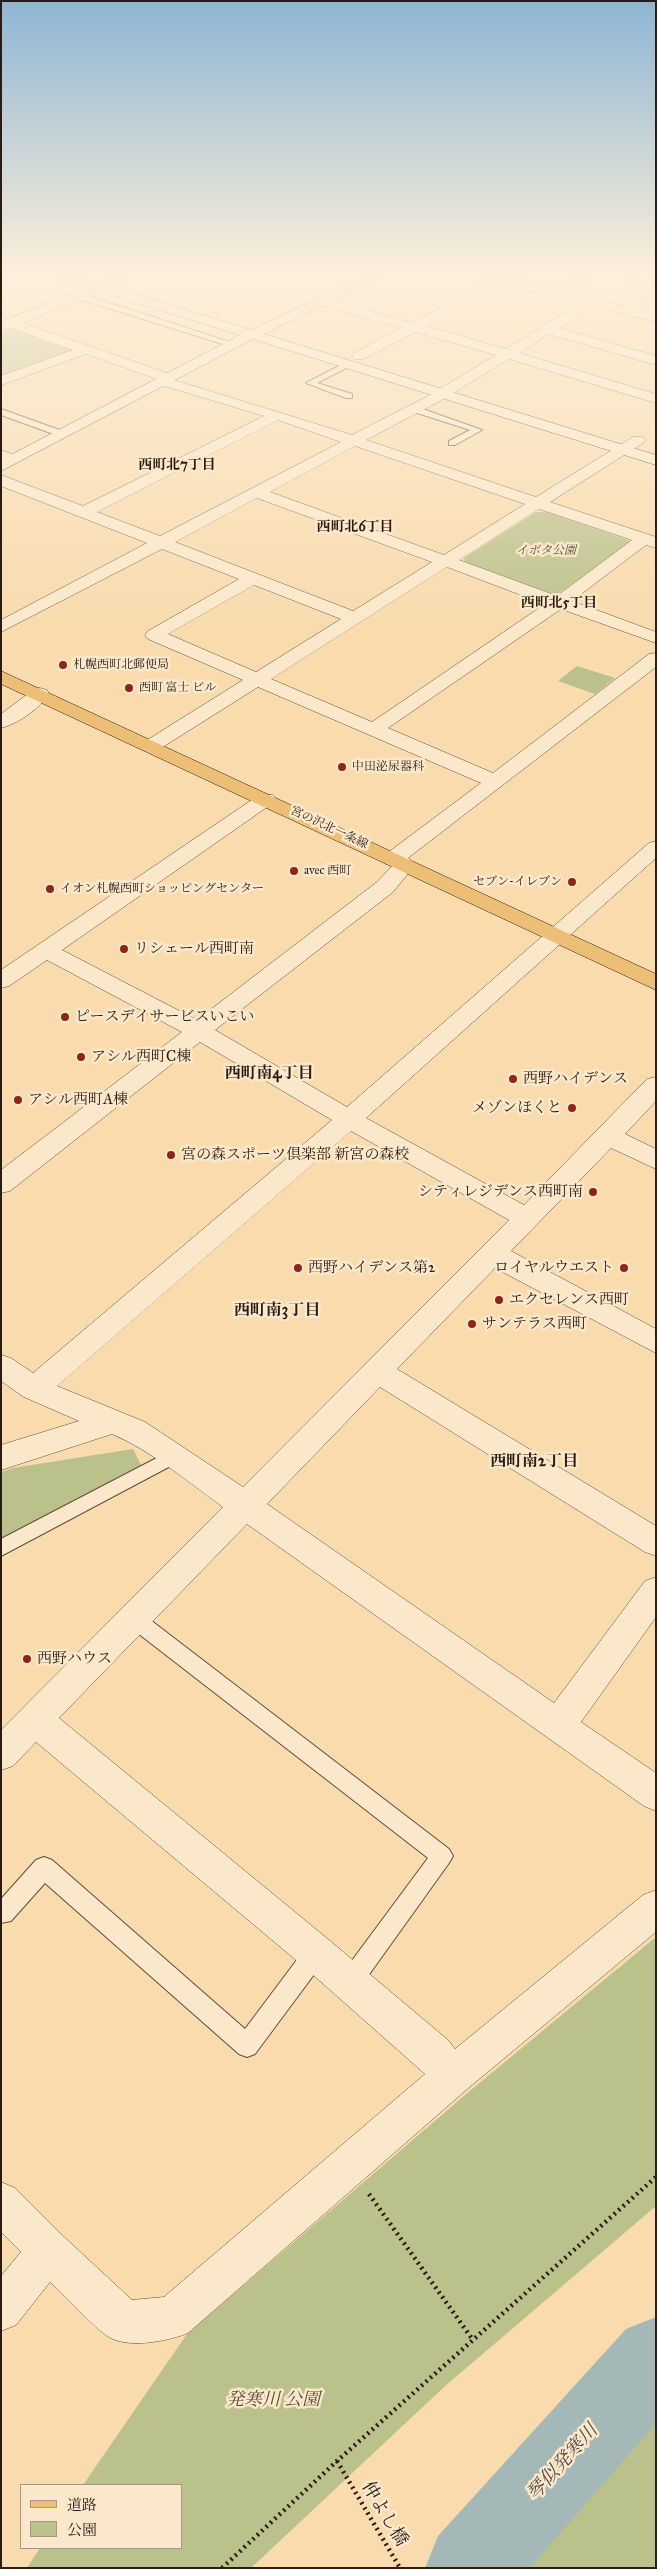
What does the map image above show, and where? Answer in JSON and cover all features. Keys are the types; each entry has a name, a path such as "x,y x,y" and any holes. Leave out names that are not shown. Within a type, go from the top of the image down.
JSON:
{"main road":[{"name":"宮の沢北一条線","path":"1,677 399,861 555,937 656,983"}],"street":[{"path":"5,460 62,434 135,395"},
{"path":"214,395 650,541"},
{"path":"1,627 440,395"},
{"path":"445,395 656,460"},
{"path":"489,395 656,446"},
{"path":"642,395 656,399"},
{"path":"84,512 277,415"},
{"path":"151,746 638,440"},
{"path":"1,480 354,618"},
{"path":"256,492 656,638"},
{"path":"373,730 650,541"},
{"path":"254,578 154,635 494,781"},
{"path":"1,1184 197,1030 385,887 399,861 494,781 656,658"},
{"path":"1,722 18,712 40,694"},
{"path":"1,981 266,799"},
{"path":"34,1389 349,1119 656,847"},
{"path":"45,950 197,1030 349,1119 528,1218"},
{"path":"1,1754 493,1254 656,1085"},
{"path":"608,1136 656,1160"},
{"path":"493,1254 656,1342"},
{"path":"1,1366 34,1389 135,1431 174,1456 244,1507 656,1794"},
{"path":"377,1371 656,1542"},
{"path":"1,1458 113,1422"},
{"path":"558,1726 656,1591"},
{"path":"35,1720 350,1982 434,2054 452,2076"},
{"path":"1,2202 48,2251 124,2322 173,2318 452,2076 656,1908"},
{"path":"1,2310 48,2251"}],"lane":[{"path":"414,409 478,430 452,443"},
{"path":"1,412 62,434"},
{"path":"1,1548 174,1456"},
{"path":"134,1618 442,1856 350,1982"},
{"path":"1,1911 4,1913 44,1868 247,2046 316,1953"}],"path":[{"path":"222,2568 337,2461 656,2177"},
{"path":"366,2190 474,2340"},
{"name":"仲よし橋","path":"337,2461 400,2568"}],"green space":[{"name":"イボタ公園","path":"536,512 546,512 628,540 630,543 559,593 551,593 465,562 464,558"},
{"path":"577,666 615,678 595,694 558,681"},
{"path":"133,1449 141,1465 1,1539 1,1472 13,1468"},
{"name":"発寒川 公園","path":"656,1937 656,2206 444,2387 251,2568 27,2568 39,2549 182,2549 182,2484 84,2484 187,2334 465,2095"},
{"path":"656,2420 656,2568 508,2568 508,2567"}],"waterway":[{"name":"琴似発寒川","path":"470,2568 656,2359"}],"place":[{"name":"札幌西町北郵便局","path":"63,665"},
{"name":"西町 富士 ビル","path":"129,688"},
{"name":"中田泌尿器科","path":"342,767"},
{"name":"avec 西町","path":"294,871"},
{"name":"セブン-イレブン","path":"572,882"},
{"name":"イオン札幌西町ショッピングセンター","path":"50,889"},
{"name":"リシェール西町南","path":"124,949"},
{"name":"ピースデイサービスいこい","path":"65,1017"},
{"name":"アシル西町C棟","path":"81,1057"},
{"name":"西野ハイデンス","path":"513,1079"},
{"name":"アシル西町A棟","path":"18,1100"},
{"name":"メゾンほくと","path":"572,1108"},
{"name":"宮の森スポーツ倶楽部 新宮の森校","path":"171,1155"},
{"name":"シティレジデンス西町南","path":"593,1192"},
{"name":"西野ハイデンス第2","path":"298,1268"},
{"name":"ロイヤルウエスト","path":"624,1268"},
{"name":"エクセレンス西町","path":"499,1300"},
{"name":"サンテラス西町","path":"472,1324"},
{"name":"西野ハウス","path":"27,1659"}],"district":[{"name":"西町北7丁目","path":"177,466"},
{"name":"西町北6丁目","path":"355,528"},
{"name":"西町北5丁目","path":"559,604"},
{"name":"西町南4丁目","path":"269,1074"},
{"name":"西町南3丁目","path":"277,1311"},
{"name":"西町南2丁目","path":"534,1462"}]}
